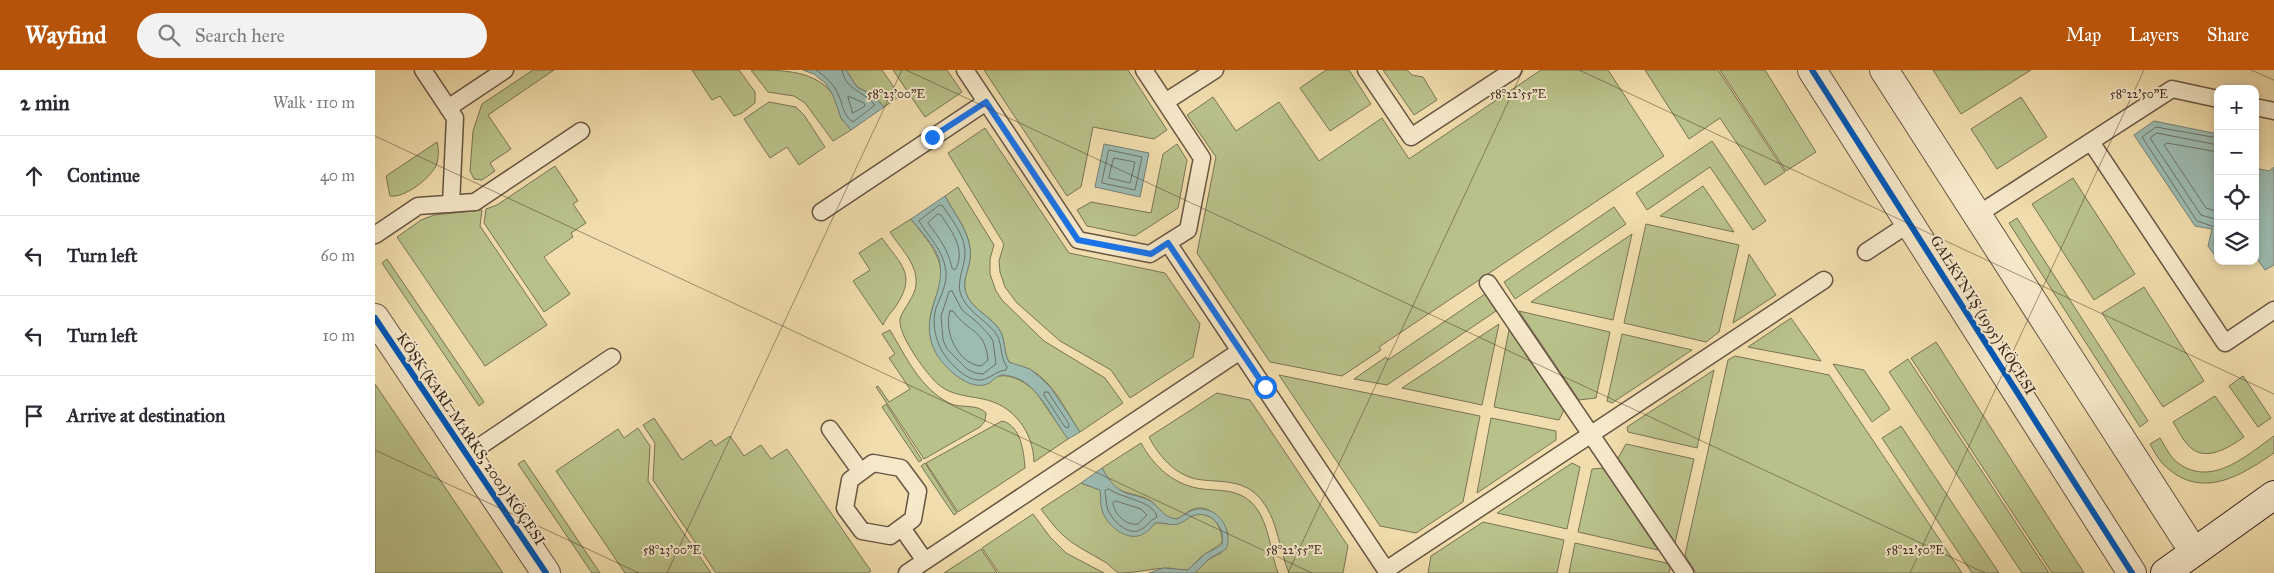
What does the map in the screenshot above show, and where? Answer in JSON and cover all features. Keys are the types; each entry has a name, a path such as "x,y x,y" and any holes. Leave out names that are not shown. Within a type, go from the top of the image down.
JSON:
{"street":[{"name":"GALKYNYŞ (1995) KÖÇESI","path":"1812,70 2132,573"},
{"path":"1884,70 2200,563"},
{"name":"KÖŞK (KARL MARKS, 2001) KÖÇESI","path":"375,318 546,573"},
{"path":"2165,573 2200,563 2274,495"}],"lane":[{"path":"423,70 455,118 451,204"},
{"path":"448,108 505,70"},
{"path":"965,70 1078,240 1151,254 1187,230 1202,158 1144,70"},
{"path":"1165,102 1215,70"},
{"path":"1367,70 1411,137 1513,70"},
{"path":"1977,215 2172,90 2214,98"},
{"path":"821,212 986,102"},
{"path":"2259,108 2274,111"},
{"path":"375,235 418,206 475,202 581,131"},
{"path":"2091,142 2225,343 2274,310"},
{"path":"1866,252 1910,223"},
{"path":"1168,243 1387,571 1824,280"},
{"path":"1488,283 1685,573"},
{"path":"907,573 1240,351"},
{"path":"467,455 612,357"},
{"path":"830,429 861,472"},
{"path":"873,463 901,468 918,492 913,519 890,536 862,531 845,508 850,480 861,472 873,463"},
{"path":"902,528 925,560"}],"green space":[{"path":"533,70 554,70 488,115 511,149 490,163 495,171 482,180 474,179 470,171 473,131 482,104"},
{"path":"692,70 739,70 755,92 755,103 742,113 734,116 720,96 712,100"},
{"path":"751,70 786,71 808,76 818,81 827,87 834,96 841,118 851,130 833,141 805,103 794,96 768,92"},
{"path":"846,70 882,70 900,96 884,107 873,95 857,87"},
{"path":"893,70 947,70 962,92 925,117"},
{"path":"984,70 1128,70 1167,130 1154,139 1093,127 1081,187 1067,196"},
{"path":"1326,70 1349,70 1371,104 1330,131 1300,88"},
{"path":"1383,70 1407,70 1412,75 1423,77 1437,100 1414,115"},
{"path":"1541,70 1608,70 1664,156 1379,347 1381,350 1342,376 1270,362 1197,253 1216,157 1187,115 1213,97 1236,131 1279,102 1319,161 1382,118 1409,159"},
{"path":"1645,70 1718,70 1785,172 1765,185 1720,118 1689,139"},
{"path":"1720,70 1765,70 1816,152 1786,171"},
{"path":"1933,70 2031,70 1961,114"},
{"path":"2021,97 2047,137 1997,169 1971,129"},
{"path":"769,102 796,107 804,115 825,147 799,165 787,147 770,158 744,119"},
{"path":"985,128 1069,253 1165,273 1200,324 1193,357 1130,398 1111,370 1060,341 1017,303 1005,287 1000,272 999,261 1004,244 948,153"},
{"path":"1712,141 1766,221 1753,230 1710,167 1647,210 1636,193"},
{"path":"437,142 438,160 433,171 416,187 403,194 390,196 386,176"},
{"path":"1177,144 1187,160 1178,208 1135,236 1087,226 1077,210 1091,202 1151,213 1163,154"},
{"path":"555,166 578,201 573,204 586,223 571,233 573,237 544,257 570,294 544,312 484,223 486,209 497,205"},
{"path":"2073,178 2135,274 2094,300 2032,204"},
{"path":"1703,186 1734,232 1660,216"},
{"path":"958,187 994,245 990,259 990,274 996,291 1002,300 1044,341 1105,378 1123,403 1080,432 1059,398 1039,375 1009,362 1003,337 999,329 974,306 967,295 965,278 970,259 969,242 945,196"},
{"path":"1614,207 1626,224 1515,299 1504,282"},
{"path":"482,210 480,226 547,325 485,366 397,237 421,220 434,215"},
{"path":"2017,218 2148,421 2140,427 2009,223"},
{"path":"911,219 934,250 941,268 939,288 931,313 930,329 999,376 1009,376 1024,382 1036,392 1068,439 1034,462 1030,440 1012,413 994,402 962,395 943,388 937,384 922,366 910,348 901,330 900,322 901,316 914,293 916,283 915,272 910,260 890,232"},
{"path":"1646,224 1739,245 1719,332 1706,342 1624,323"},
{"path":"1632,234 1613,320 1531,302"},
{"path":"882,238 900,263 906,278 902,295 883,325 853,281 870,270 859,253"},
{"path":"1749,254 1776,295 1733,323"},
{"path":"387,259 484,402 479,406 382,263"},
{"path":"2144,287 2204,381 2163,407 2102,313"},
{"path":"1485,294 1496,311 1387,385 1354,379 1386,357 1388,360"},
{"path":"1519,311 1610,332 1596,398 1579,400"},
{"path":"1791,318 1821,361 1748,347"},
{"path":"1499,324 1482,405 1402,388"},
{"path":"890,330 915,371 939,397 953,405 978,408 986,413 985,421 980,427 924,459 876,387 878,386 889,402 910,389 889,358 895,354 882,334"},
{"path":"1509,330 1564,410 1559,420 1494,407"},
{"path":"1622,334 1692,350 1612,403 1607,401"},
{"path":"1936,342 2084,573 2052,573 1911,358"},
{"path":"1735,356 1829,375 1962,573 1696,573 1685,555 1728,360"},
{"path":"1908,359 2049,573 2022,573 1889,372"},
{"path":"1833,364 1864,370 1890,409 1872,422"},
{"path":"1714,370 1697,448 1628,432 1627,427"},
{"path":"1279,375 1480,416 1463,502 1416,533 1380,526"},
{"path":"2243,376 2271,418 2258,427 2229,386"},
{"path":"375,384 503,573 375,573"},
{"path":"1217,393 1250,400 1348,546 1343,573 1289,573 1270,513 1258,496 1244,486 1229,482 1188,477 1174,469 1157,451 1149,437"},
{"path":"2215,396 2244,437 2217,452 2202,453 2194,451 2182,437 2173,422"},
{"path":"886,404 922,460 919,462 882,407"},
{"path":"654,418 682,460 711,440 715,446 730,436 744,456 761,445 771,459 787,449 871,571 868,573 716,573 653,480 655,443 643,425"},
{"path":"1491,418 1556,431 1556,440 1477,493"},
{"path":"1002,421 1013,428 1020,440 1025,468 958,512 926,463"},
{"path":"1901,426 1999,573 1972,573 1882,438"},
{"path":"638,428 650,446 648,481 711,573 625,573 556,471 618,429 624,438"},
{"path":"2274,436 2274,453 2261,462 2233,477 2205,483 2191,481 2177,475 2161,462 2150,444 2160,438 2175,461 2191,470 2204,472 2229,466"},
{"path":"1141,443 1152,460 1166,474 1183,484 1203,489 1228,491 1240,495 1251,502 1262,517 1278,573 1195,573 1209,559 1221,553 1228,534 1219,518 1204,508 1191,510 1177,519 1167,517 1151,501 1115,487 1109,481 1102,468"},
{"path":"1626,444 1694,459 1675,543 1618,458"},
{"path":"524,460 600,573 592,573 518,464"},
{"path":"925,463 957,513 954,515 921,466"},
{"path":"1572,463 1580,467 1567,529 1497,513"},
{"path":"1603,468 1658,550 1578,532 1592,469"},
{"path":"1081,483 1100,490 1105,515 1111,524 1124,533 1150,529 1155,523 1171,524 1200,514 1211,517 1215,521 1221,531 1222,543 1201,557 1188,570 1169,568 1120,573 1069,540 1056,528 1041,509"},
{"path":"1033,514 1050,537 1066,553 1104,573 999,573 982,548"},
{"path":"1483,522 1564,540 1557,573 1428,573 1431,556"},
{"path":"1575,543 1671,564 1669,573 1569,573"},
{"path":"981,549 997,573 944,573"}],"water":[{"path":"803,70 846,70 857,87 873,95 884,107 851,130 841,118 833,95 825,83 814,74"},
{"path":"2154,121 2214,133 2214,254 2208,246 2212,229 2195,226 2134,135"},
{"path":"1104,144 1149,153 1140,197 1095,187"},
{"path":"2274,167 2274,265 2265,270 2259,262 2259,169 2269,171"},
{"path":"945,196 969,242 970,259 965,278 965,289 970,301 999,329 1003,337 1009,362 1030,369 1051,388 1080,432 1068,439 1035,391 1021,380 1001,375 987,384 980,385 966,382 952,372 937,355 931,341 929,329 941,272 939,259 931,243 911,219"},
{"path":"1102,468 1118,489 1127,494 1150,501 1169,517 1177,519 1192,510 1199,509 1215,514 1227,529 1228,542 1226,549 1209,559 1195,573 1149,573 1163,568 1188,570 1205,554 1222,545 1223,539 1220,528 1213,519 1202,515 1194,516 1175,524 1155,523 1147,532 1137,536 1131,536 1118,531 1104,516 1101,508 1100,490 1081,483"}],"cycle path":[{"path":"1812,70 2132,573"},
{"path":"375,318 546,573"}],"route":[{"path":"932,137 986,102 1078,240 1151,254 1168,243 1265,387"}]}
